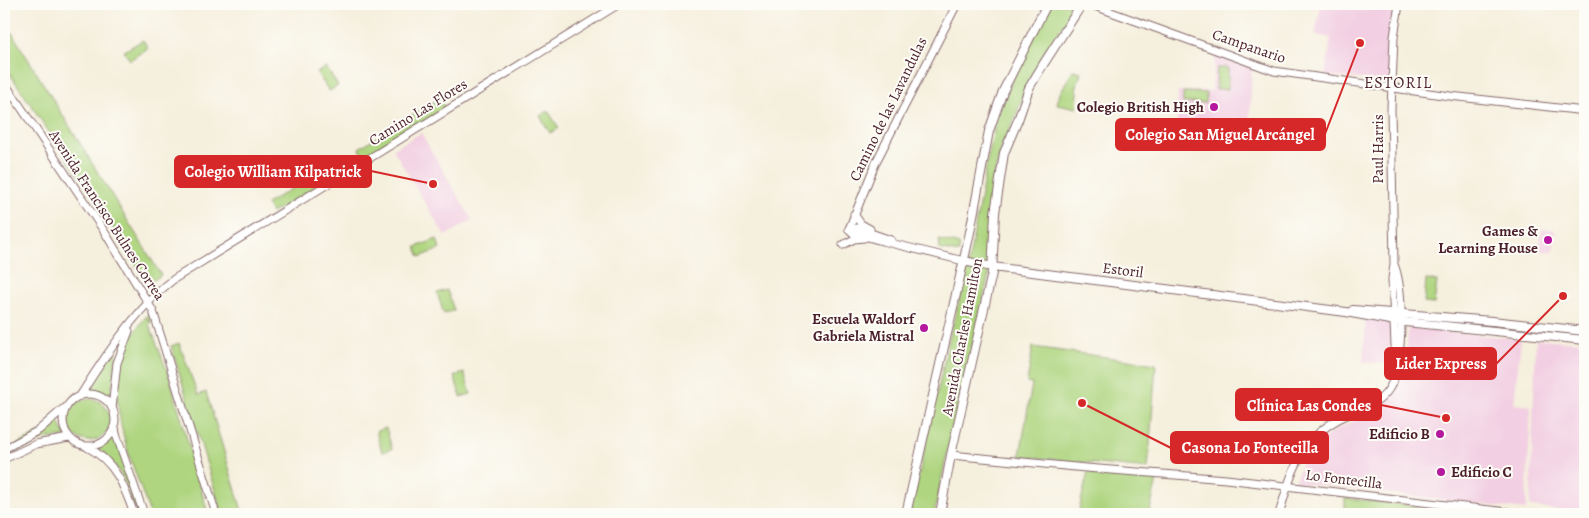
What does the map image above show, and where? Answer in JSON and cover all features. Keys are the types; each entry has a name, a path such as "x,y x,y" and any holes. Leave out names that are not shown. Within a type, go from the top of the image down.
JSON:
{"main road":[{"name":"Avenida Charles Hamilton","path":"906,514 964,261 992,120 1007,81 1047,4"},
{"name":"Avenida Charles Hamilton","path":"940,514 992,267 995,213 1004,153 1029,88 1082,4"},
{"name":"Estoril","path":"964,261 992,267 1585,340"},
{"name":"Estoril","path":"1397,318 1492,321 1585,331"}],"street":[{"name":"Camino Las Flores","path":"80,396 104,360 148,302 174,279 619,4"},
{"name":"Camino de las Lavandulas","path":"849,229 876,162 957,4"},
{"name":"Campanario","path":"1089,4 1274,71 1450,96 1585,111"},
{"name":"Paul Harris","path":"1279,514 1287,486 1299,459 1312,440 1337,420 1378,401 1392,384 1396,367 1399,348 1397,318 1399,282 1394,264 1392,210 1392,87 1394,37 1399,4"},
{"name":"Avenida Francisco Bulnes Correa","path":"4,82 104,231 148,302 161,334 216,514"},
{"path":"854,214 861,224 881,236"},
{"name":"Estoril","path":"849,229 856,228 898,244"},
{"name":"Estoril","path":"849,229 853,233 964,261"},
{"path":"842,245 854,239 871,238"},
{"name":"Camino Las Flores","path":"112,408 117,363 127,334 137,316"},
{"path":"4,449 44,427 80,396 90,394 100,396 112,408 116,434 143,513 134,514 122,481 117,473 102,456 87,446"},
{"path":"68,406 62,420 64,430 75,443 96,446 106,440 115,422"},
{"path":"4,459 36,444 69,438"},
{"name":"Lo Fontecilla","path":"951,455 1287,486 1524,514"}],"shaded area":[{"path":"1321,4 1394,4 1389,47 1390,78 1384,81 1325,76 1331,38 1315,35"},
{"name":"Colegio British High","path":"1215,55 1252,68 1249,133 1177,123 1178,91 1212,91"},
{"path":"421,133 472,220 445,236 393,149"},
{"name":"Games & Learning House","path":"1542,229 1556,230 1553,252 1539,251"},
{"path":"1366,319 1388,323 1391,326 1393,364 1363,362"},
{"path":"1408,328 1521,339 1514,404 1531,406 1526,510 1294,482 1302,463 1319,442 1339,428 1379,410 1395,393 1401,382 1405,365"},
{"path":"1536,339 1585,342 1585,513 1530,507"}],"green space":[{"path":"1051,4 1077,4 1042,56 1028,81 1013,123 1002,144 995,172 988,259 989,275 959,398 934,514 910,514 951,331 966,276 997,117 1012,81"},
{"path":"4,20 161,275 148,284 107,218 4,65"},
{"path":"143,40 148,48 130,60 124,51"},
{"path":"326,67 338,86 329,91 317,73"},
{"path":"1217,68 1228,68 1228,89 1216,89"},
{"path":"1073,70 1081,72 1076,89 1078,91 1077,108 1057,104 1060,93"},
{"path":"1183,92 1206,93 1206,103 1183,103"},
{"path":"440,98 445,108 365,158 359,148"},
{"path":"548,111 559,128 550,133 540,116"},
{"path":"346,157 351,166 272,213 266,204"},
{"path":"437,239 440,249 420,257 416,247"},
{"path":"939,240 960,245 958,253 939,249"},
{"path":"1426,280 1437,281 1434,304 1424,303"},
{"path":"447,290 454,310 444,314 437,293"},
{"path":"149,313 152,323 146,317"},
{"path":"146,317 151,323 149,324 170,378 208,514 150,514 131,461 119,411 118,387 122,362 132,338"},
{"path":"179,343 198,395 206,392 243,514 222,514 171,346"},
{"path":"1033,347 1156,364 1148,469 1020,456 1032,384 1027,383"},
{"path":"114,351 117,354 110,400 101,393 87,391 101,367"},
{"path":"464,373 471,394 461,397 454,376"},
{"path":"85,399 93,399 104,405 110,420 104,435 93,441 85,441 74,435 68,424 68,416 74,405"},
{"path":"58,420 65,437 40,440 4,457 4,452"},
{"path":"386,428 392,449 382,452 376,431"},
{"path":"115,436 141,514 137,514 123,477 112,462 97,448 104,445"},
{"path":"1088,472 1157,480 1149,514 1078,514"},
{"path":"1345,498 1481,514 1345,514"}],"place":[{"name":"Colegio San Miguel Arcángel","path":"1360,43"},
{"name":"Colegio British High","path":"1214,107"},
{"name":"Colegio William Kilpatrick","path":"433,184"},
{"name":"Games & Learning House","path":"1548,240"},
{"name":"Lider Express","path":"1563,296"},
{"name":"Escuela Waldorf Gabriela Mistral","path":"924,328"},
{"name":"Casona Lo Fontecilla","path":"1082,403"},
{"name":"Clínica Las Condes","path":"1446,418"},
{"name":"Edificio B","path":"1440,434"},
{"name":"Edificio C","path":"1441,472"}],"district":[{"name":"ESTORIL","path":"1398,83"}]}
